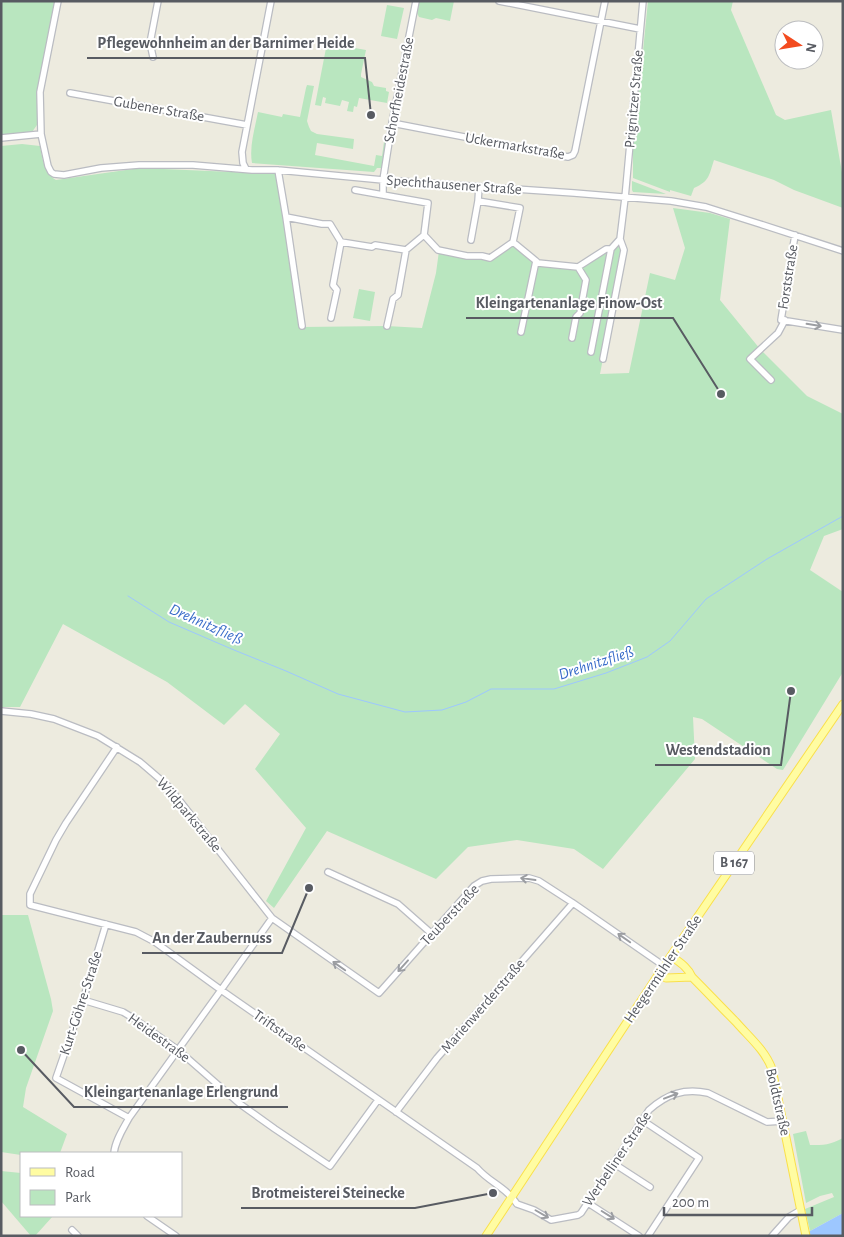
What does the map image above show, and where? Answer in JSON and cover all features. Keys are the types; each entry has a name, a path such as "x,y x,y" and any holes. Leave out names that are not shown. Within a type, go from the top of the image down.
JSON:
{"main road":[{"name":"Heegermühler Straße","path":"486,1236 511,1195 658,974 843,704"},
{"name":"Boldtstraße","path":"671,956 689,971 692,977 746,1033 766,1057 772,1069 806,1236"},
{"path":"658,974 666,978 692,977"}],"street":[{"path":"1,138 41,134 40,92 58,1"},
{"path":"153,57 150,43 158,1"},
{"path":"246,169 243,163 242,152 271,1"},
{"name":"Schorfheidestraße","path":"383,195 383,180 392,123 416,1"},
{"path":"499,1 640,29"},
{"name":"Uckermarkstraße","path":"392,123 568,157 573,155 604,1"},
{"name":"Prignitzer Straße","path":"603,359 624,250 620,239 643,1"},
{"name":"Gubener Straße","path":"70,93 247,125"},
{"name":"Spechthausener Straße","path":"41,134 48,166 51,172 59,176 101,168 139,164 193,165 671,201 706,207 843,251"},
{"path":"278,170 302,326"},
{"path":"471,240 479,187"},
{"path":"354,190 428,203 424,235 406,250 398,295 393,299 387,326"},
{"path":"424,235 438,250 467,256 490,258 513,242 520,208 478,201"},
{"path":"286,217 330,224 341,242 333,284 337,290 331,318"},
{"name":"Forststraße","path":"783,320 795,235"},
{"path":"591,352 610,249 620,239"},
{"path":"341,242 372,248 375,245 406,250"},
{"path":"513,242 538,263 578,267 606,248 610,249"},
{"path":"521,332 536,261"},
{"path":"572,338 576,317 580,313 586,280 578,267"},
{"path":"771,380 750,359 778,333 783,320 843,330"},
{"path":"593,340 606,343"},
{"name":"Wildparkstraße","path":"1,711 31,714 54,719 98,736 140,762 168,786 272,918 380,993"},
{"name":"Triftstraße","path":"117,747 61,832 30,894 30,905 136,932 155,942 511,1195"},
{"path":"328,872 398,904 432,934"},
{"name":"Teuberstraße","path":"380,993 474,886 482,881 491,879 529,878 539,881 664,966"},
{"name":"Marienwerderstraße","path":"396,1112 437,1058 573,903"},
{"path":"114,1152 129,1118 272,918"},
{"name":"Kurt-Göhre-Straße","path":"106,924 83,1000 56,1078 129,1118"},
{"name":"Heidestraße","path":"83,1000 123,1012 178,1050 240,1104 330,1166 378,1100"},
{"name":"Werbelliner Straße","path":"511,1195 517,1204 534,1210 551,1220 578,1215 588,1203 649,1110 673,1094 687,1091 700,1092 714,1096 768,1122 783,1121"},
{"path":"642,1120 699,1158 648,1236"},
{"path":"613,1163 650,1187"},
{"path":"588,1203 639,1236"},
{"path":"772,1236 788,1217 801,1210"},
{"path":"148,1217 176,1236"},
{"path":"72,1230 78,1236"}],"green space":[{"path":"1,1 58,1 40,92 37,125 32,132 1,137"},
{"path":"419,1 454,1 450,21 419,17 417,13"},
{"path":"648,1 733,1 731,10 776,115 785,120 831,110 843,178 843,208 794,190 774,180 714,160 708,177 703,183 694,188 691,196 670,190 670,192 633,178 633,151"},
{"path":"387,5 404,8 397,39 381,36"},
{"path":"327,43 366,50 361,77 372,82 374,86 386,88 386,91 389,92 387,103 359,98 357,107 354,106 353,112 347,111 349,102 342,100 340,106 325,103 326,98 323,97 321,106 315,105"},
{"path":"307,85 314,86 307,121 311,131 317,134 354,139 353,149 317,143 315,155 374,166 376,155 382,156 385,135 389,136 383,168 377,168 374,172 252,163 252,144 258,112 282,117 283,114 300,117"},
{"path":"22,144 40,146 47,170 56,180 140,168 276,174 302,327 387,326 422,328 436,273 439,251 491,260 513,246 538,263 577,267 620,239 624,250 600,374 629,373 650,273 675,280 685,248 673,208 710,213 730,219 720,300 760,349 807,396 843,414 843,529 824,536 810,570 843,592 843,672 783,770 777,769 702,719 693,717 695,759 603,869 574,849 517,840 468,847 436,879 327,831 274,908 266,901 306,828 255,769 280,734 245,704 224,725 167,682 63,624 20,707 1,707 1,146"},
{"path":"632,181 666,194 633,192"},
{"path":"359,289 375,292 370,321 353,318"},
{"path":"1,915 28,915 53,1011 26,1088 23,1107 67,1134 60,1152 20,1152 20,1155 1,1152"},
{"path":"806,1131 810,1145 827,1144 843,1138 843,1213 810,1231 805,1209 834,1197 832,1193 820,1196 806,1203 793,1134"},
{"path":"1,1171 20,1173 20,1217 52,1217 35,1236 31,1236 1,1201"}],"water":[{"path":"843,1213 843,1236 801,1236"}],"waterway":[{"name":"Drehnitzfließ","path":"128,596 169,622 338,694 405,712 442,710 466,702 491,689 554,689 606,673 647,657 670,641 706,599 767,559 843,516"}],"place":[{"name":"Pflegewohnheim an der Barnimer Heide","path":"371,115"},
{"name":"Kleingartenanlage Finow-Ost","path":"721,394"},
{"name":"Westendstadion","path":"791,691"},
{"name":"An der Zaubernuss","path":"309,888"},
{"name":"Kleingartenanlage Erlengrund","path":"21,1050"},
{"name":"Brotmeisterei Steinecke","path":"493,1193"}]}
